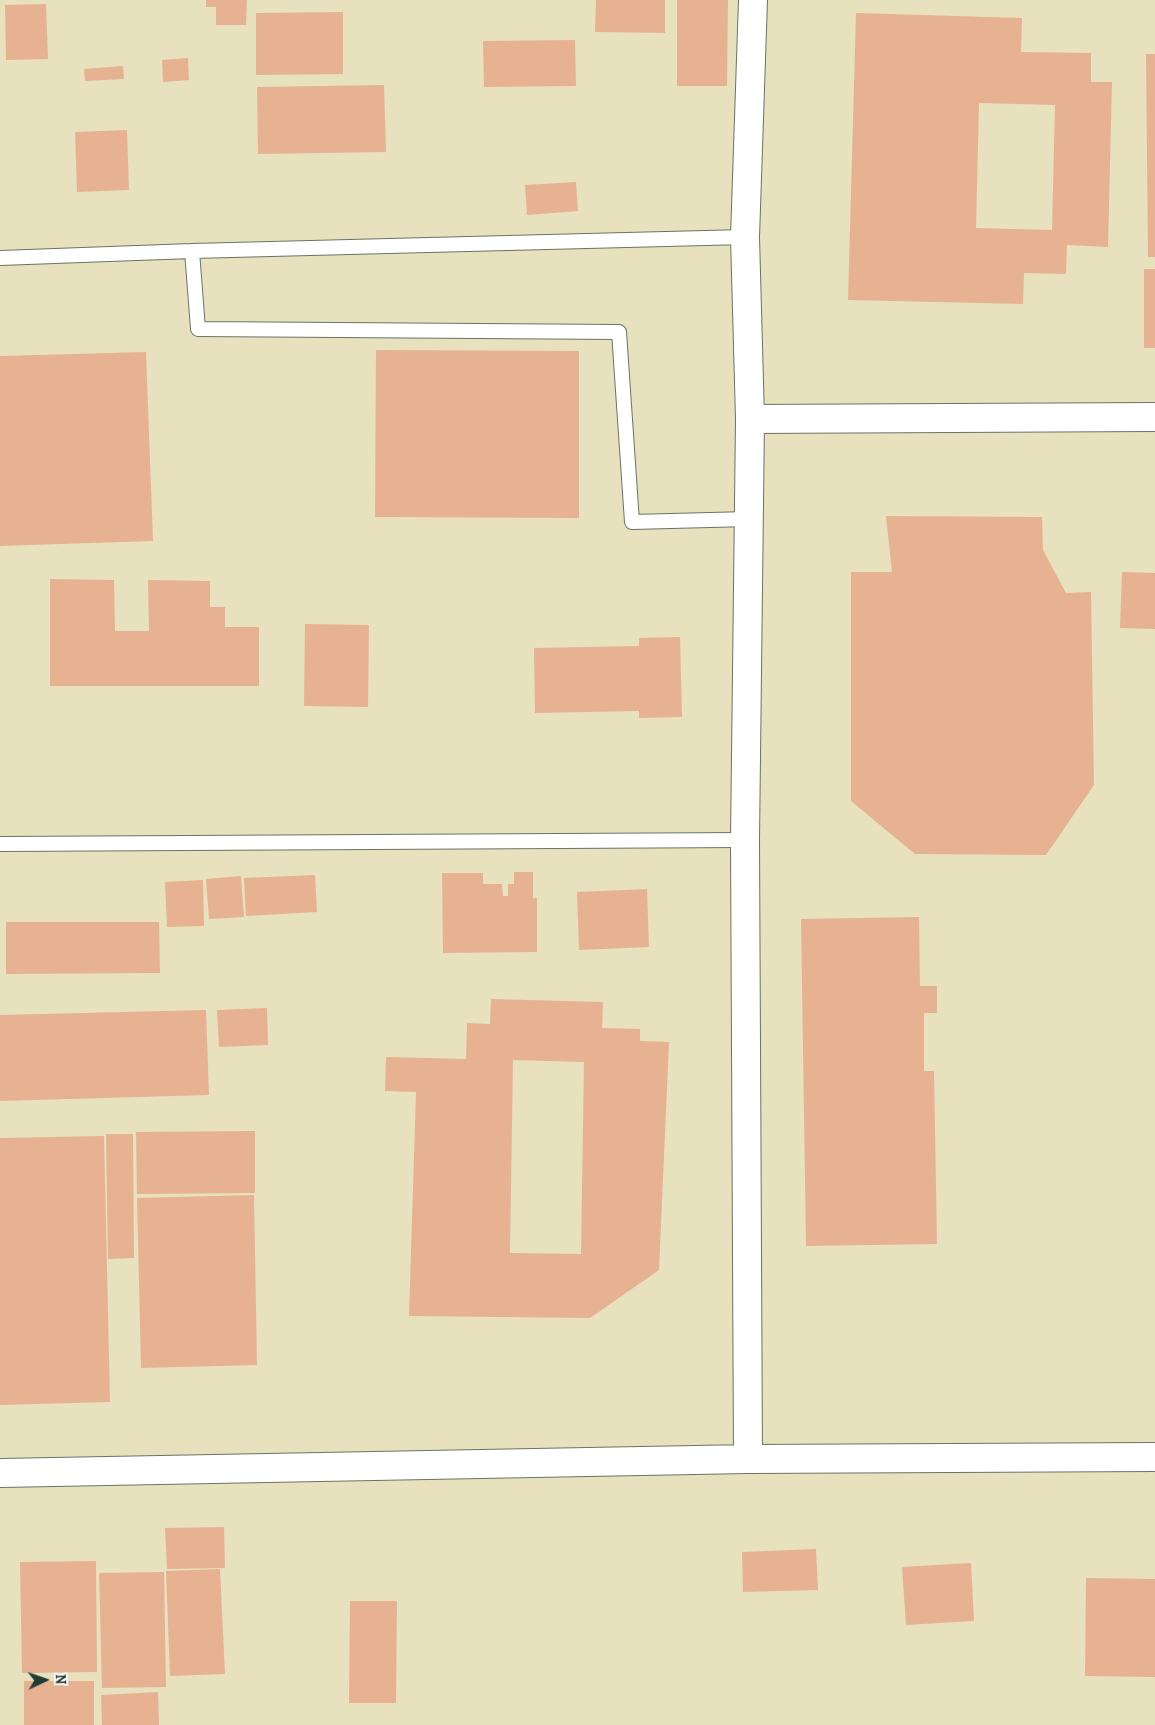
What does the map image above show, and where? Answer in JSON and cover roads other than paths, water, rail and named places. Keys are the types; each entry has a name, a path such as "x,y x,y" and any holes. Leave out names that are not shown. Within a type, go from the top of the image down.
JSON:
{"street":[{"path":"748,1459 745,840 750,419 745,237 752,0"},
{"path":"750,419 1155,417"},
{"path":"0,1473 748,1459 1155,1457"}],"lane":[{"path":"0,258 192,251 745,237"},
{"path":"192,251 198,329 619,332 632,522 749,519"},
{"path":"0,844 745,840"}]}
